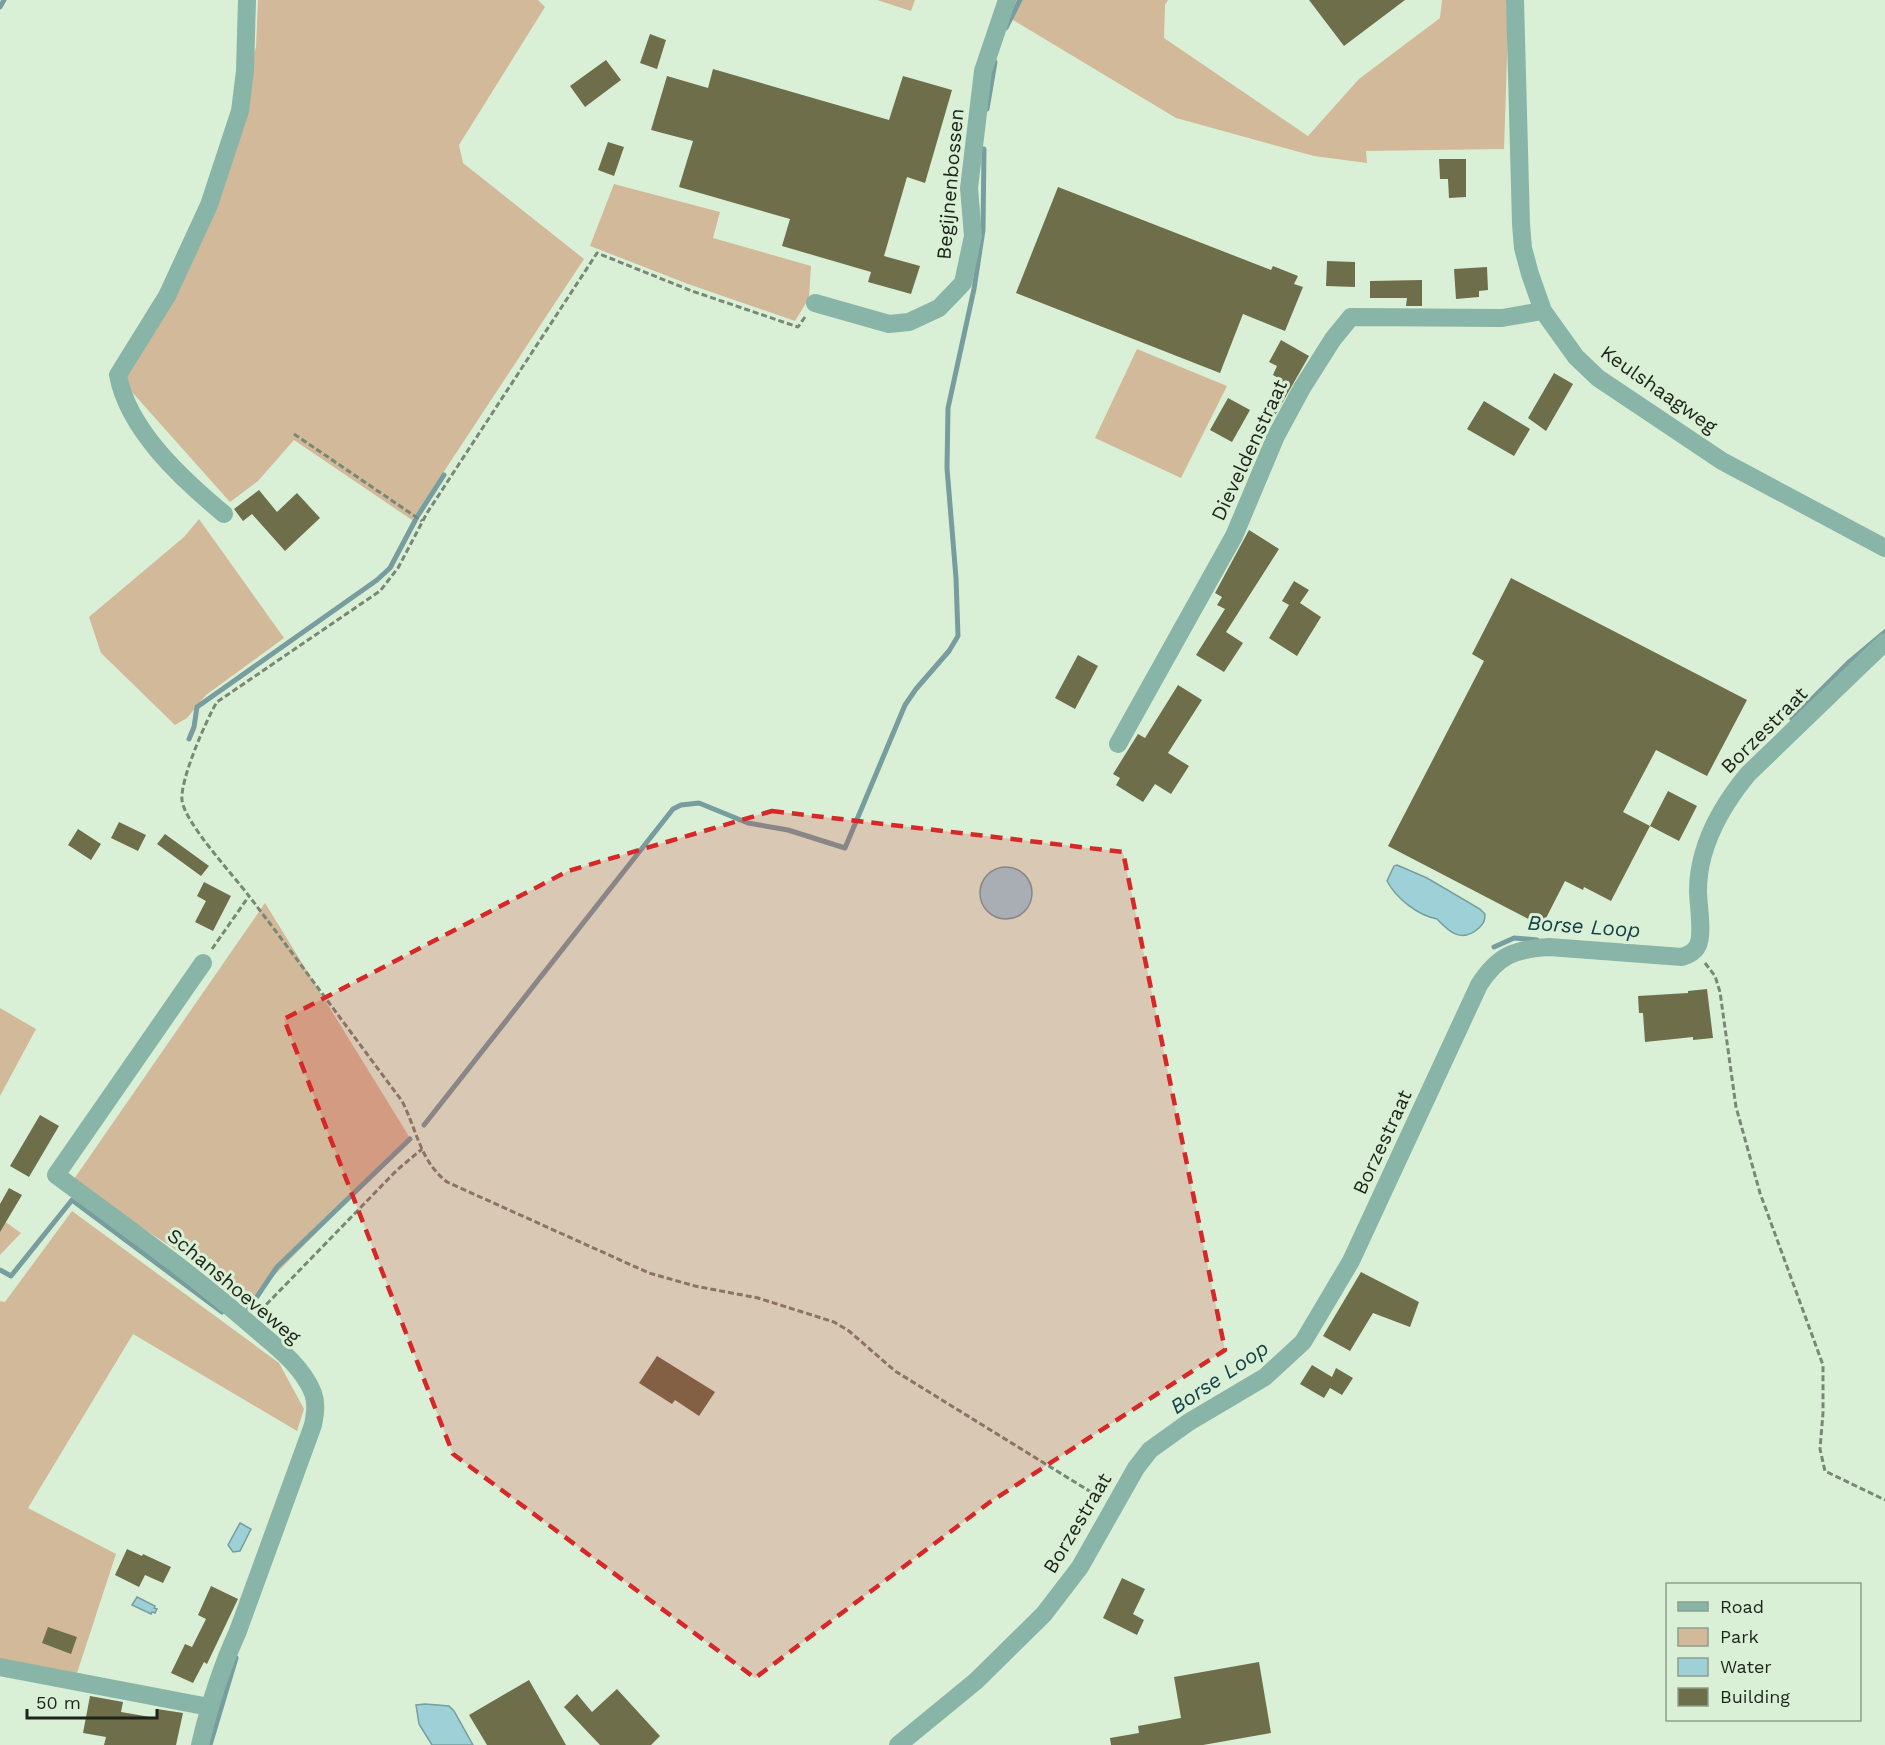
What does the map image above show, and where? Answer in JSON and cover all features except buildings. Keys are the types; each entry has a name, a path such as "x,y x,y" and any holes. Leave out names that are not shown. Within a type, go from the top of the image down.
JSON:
{"street":[{"path":"225,514 182,477 137,423 127,405 118,375 167,296 200,229 209,205 241,105 245,71 247,0"},
{"name":"Begijnenbossen","path":"815,303 889,324 909,322 939,308 963,283 973,236 969,188 983,71 1007,0"},
{"name":"Keulshaagweg","path":"1515,0 1523,248 1543,311 1576,357 1598,378 1722,461 1885,548"},
{"name":"Dieveldenstraat","path":"1118,744 1234,536 1276,436 1302,388 1333,339 1351,317 1502,318 1543,311"},
{"name":"Borzestraat","path":"898,1745 976,1681 1044,1614 1080,1566 1136,1468 1150,1450 1189,1422 1265,1377 1303,1342 1351,1261 1479,984 1487,972 1499,960 1514,952 1549,947 1682,957 1690,954 1698,946 1700,936 1698,889 1704,851 1735,790 1748,774 1885,642"},
{"name":"Schanshoeveweg","path":"200,1745 209,1707 313,1425 315,1411 312,1392 296,1367 285,1355 213,1292 56,1175 202,963"},
{"path":"0,1667 209,1707"}],"path":[{"path":"815,303 798,327 692,291 597,253 422,521 398,568 380,591 217,702 206,721 183,785 182,801 191,822 402,1101 434,1172 447,1182 491,1204 649,1273 695,1286 739,1293 834,1323 849,1331 895,1371 1114,1506"},
{"path":"294,434 422,521"},
{"path":"202,963 249,896"},
{"path":"1694,949 1715,976 1720,992 1736,1107 1760,1193 1822,1365 1823,1413 1820,1449 1825,1470 1885,1500"},
{"path":"244,1319 260,1312 397,1170 422,1149"}],"highlighted area":[{"path":"772,811 1123,852 1225,1350 990,1502 755,1678 453,1454 284,1019 568,871"}],"green space":[{"path":"258,0 538,0 545,7 459,145 463,163 584,259 412,520 294,440 258,481 230,502 123,382 202,227 256,47"},
{"path":"877,0 915,0 911,11"},
{"path":"1015,0 1168,0 1165,5 1164,38 1308,136 1359,79 1440,18 1442,0 1506,0 1508,30 1504,149 1366,151 1367,163 1314,156 1176,118 1008,17"},
{"path":"614,184 720,212 713,238 811,266 809,298 795,321 688,284 590,246"},
{"path":"1137,349 1227,386 1181,478 1095,438"},
{"path":"199,519 284,638 206,695 187,718 175,725 101,653 89,617 184,537"},
{"path":"265,903 410,1138 251,1299 72,1182"},
{"path":"0,1008 36,1029 0,1096"},
{"path":"72,1211 279,1363 304,1409 297,1431 133,1334 28,1508 116,1554 76,1676 0,1659 0,1301 5,1302"},
{"path":"0,1218 21,1233 0,1255"}],"water":[{"path":"1397,865 1427,878 1480,909 1485,914 1483,923 1467,935 1456,934 1437,919 1415,910 1396,894 1387,881 1394,866"},
{"path":"1001,867 1011,867 1020,871 1028,879 1032,893 1028,907 1020,915 1011,919 1001,919 992,915 984,907 980,898 980,888 984,879 992,871"},
{"path":"240,1523 251,1529 240,1551 233,1552 228,1545"},
{"path":"137,1597 155,1606 154,1608 157,1609 155,1613 151,1614 132,1605"},
{"path":"416,1705 449,1706 473,1745 432,1745 419,1724"}],"waterway":[{"path":"0,7 4,0"},
{"path":"1006,28 1020,0"},
{"path":"987,109 995,62"},
{"path":"424,1125 673,809 681,805 699,803 748,823 788,830 845,848 905,705 949,651 958,636 947,468 948,408 974,289 983,230 984,149"},
{"path":"189,739 194,727 197,707 377,580 390,568 417,517 444,475"},
{"name":"Borse Loop","path":"1792,719 1848,663 1885,632"},
{"name":"Borse Loop","path":"1494,947 1514,938 1537,940"},
{"path":"246,1313 277,1267 410,1139"},
{"path":"0,1270 11,1276 72,1200 222,1312"},
{"path":"210,1745 236,1658"}]}
